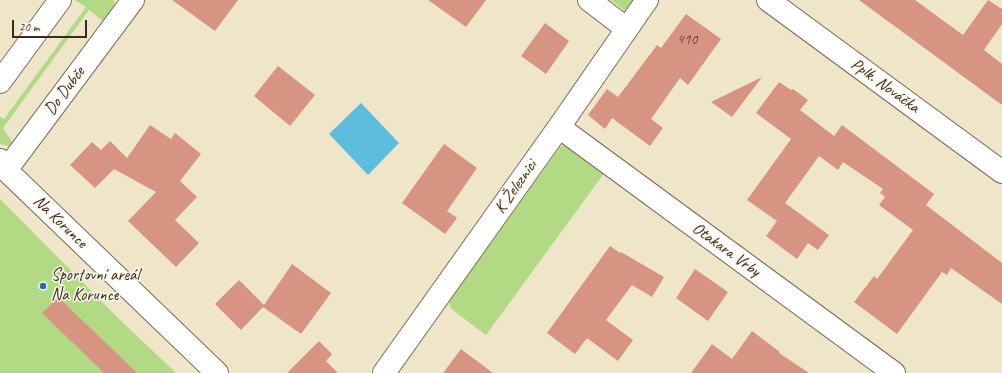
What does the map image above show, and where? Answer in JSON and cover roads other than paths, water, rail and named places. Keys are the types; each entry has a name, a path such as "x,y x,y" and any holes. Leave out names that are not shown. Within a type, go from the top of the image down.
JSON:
{"street":[{"path":"0,82 60,0"},
{"name":"Do Dubče","path":"4,165 7,169 133,0"},
{"path":"589,0 627,29"},
{"name":"K Železnici","path":"384,373 559,127 647,0"},
{"name":"Pplk. Nováčka","path":"768,0 1002,172"},
{"name":"Otakara Vrby","path":"559,127 894,373"},
{"name":"Na Korunce","path":"4,165 216,373"}],"water":[{"path":"361,103 399,143 368,175 329,134"}],"place":[{"name":"Sportovní areál Na Korunce","path":"43,286"}]}
